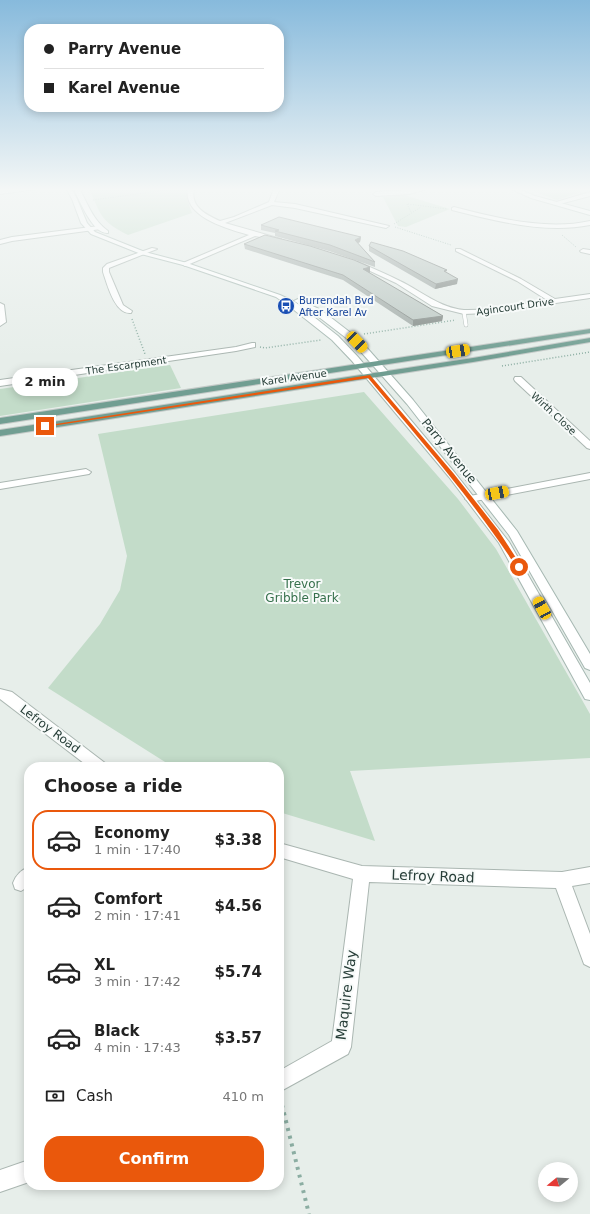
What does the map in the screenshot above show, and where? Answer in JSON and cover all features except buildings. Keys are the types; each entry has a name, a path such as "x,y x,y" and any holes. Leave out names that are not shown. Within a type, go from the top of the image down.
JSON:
{"main road":[{"name":"Karel Avenue","path":"0,421 590,331"},
{"name":"Karel Avenue","path":"0,433 385,374 590,340"}],"street":[{"path":"121,245 143,253 188,263 230,245"},
{"path":"141,245 188,263"},
{"path":"128,311 120,306 106,272 106,268 110,265 154,249"},
{"path":"458,250 519,280 553,301"},
{"path":"583,251 590,252"},
{"name":"Agincourt Drive","path":"350,261 398,282 435,304 453,310 464,316 590,296"},
{"name":"Parry Avenue","path":"188,263 277,290 312,308 353,339 410,402 485,496 528,557 590,665"},
{"name":"Parry Avenue","path":"188,263 262,289 285,300 335,338 370,376 496,531 511,554 590,695"},
{"path":"0,305 2,322 0,324"},
{"name":"The Escarpment","path":"0,383 236,349 252,345"},
{"name":"Wirth Close","path":"518,380 590,446"},
{"path":"0,486 86,472"},
{"path":"470,499 590,476"},
{"name":"Lefroy Road","path":"0,694 7,696 93,762"},
{"name":"Lefroy Road","path":"284,851 362,874 562,880 590,875"},
{"name":"Maquire Way","path":"284,1079 341,1047 362,874"},
{"path":"562,880 590,958"},
{"path":"0,1181 24,1173"}],"lane":[{"path":"464,316 466,325"}],"path":[{"path":"451,245 458,250"},
{"path":"573,245 583,251"},
{"path":"128,311 148,362"},
{"path":"363,334 464,316"},
{"path":"252,345 265,348 325,340"},
{"path":"284,1114 309,1214"}],"green space":[{"path":"170,365 181,388 0,416 0,389"},
{"name":"Trevor Gribble Park","path":"364,392 458,499 496,549 590,714 590,758 350,771 375,841 284,814 284,762 165,762 48,688 100,624 120,590 127,556 98,434"}],"place":[{"name":"Burrendah Bvd After Karel Av","path":"286,306"}],"route":[{"path":"45,426 370,376 496,531 519,567"}]}
